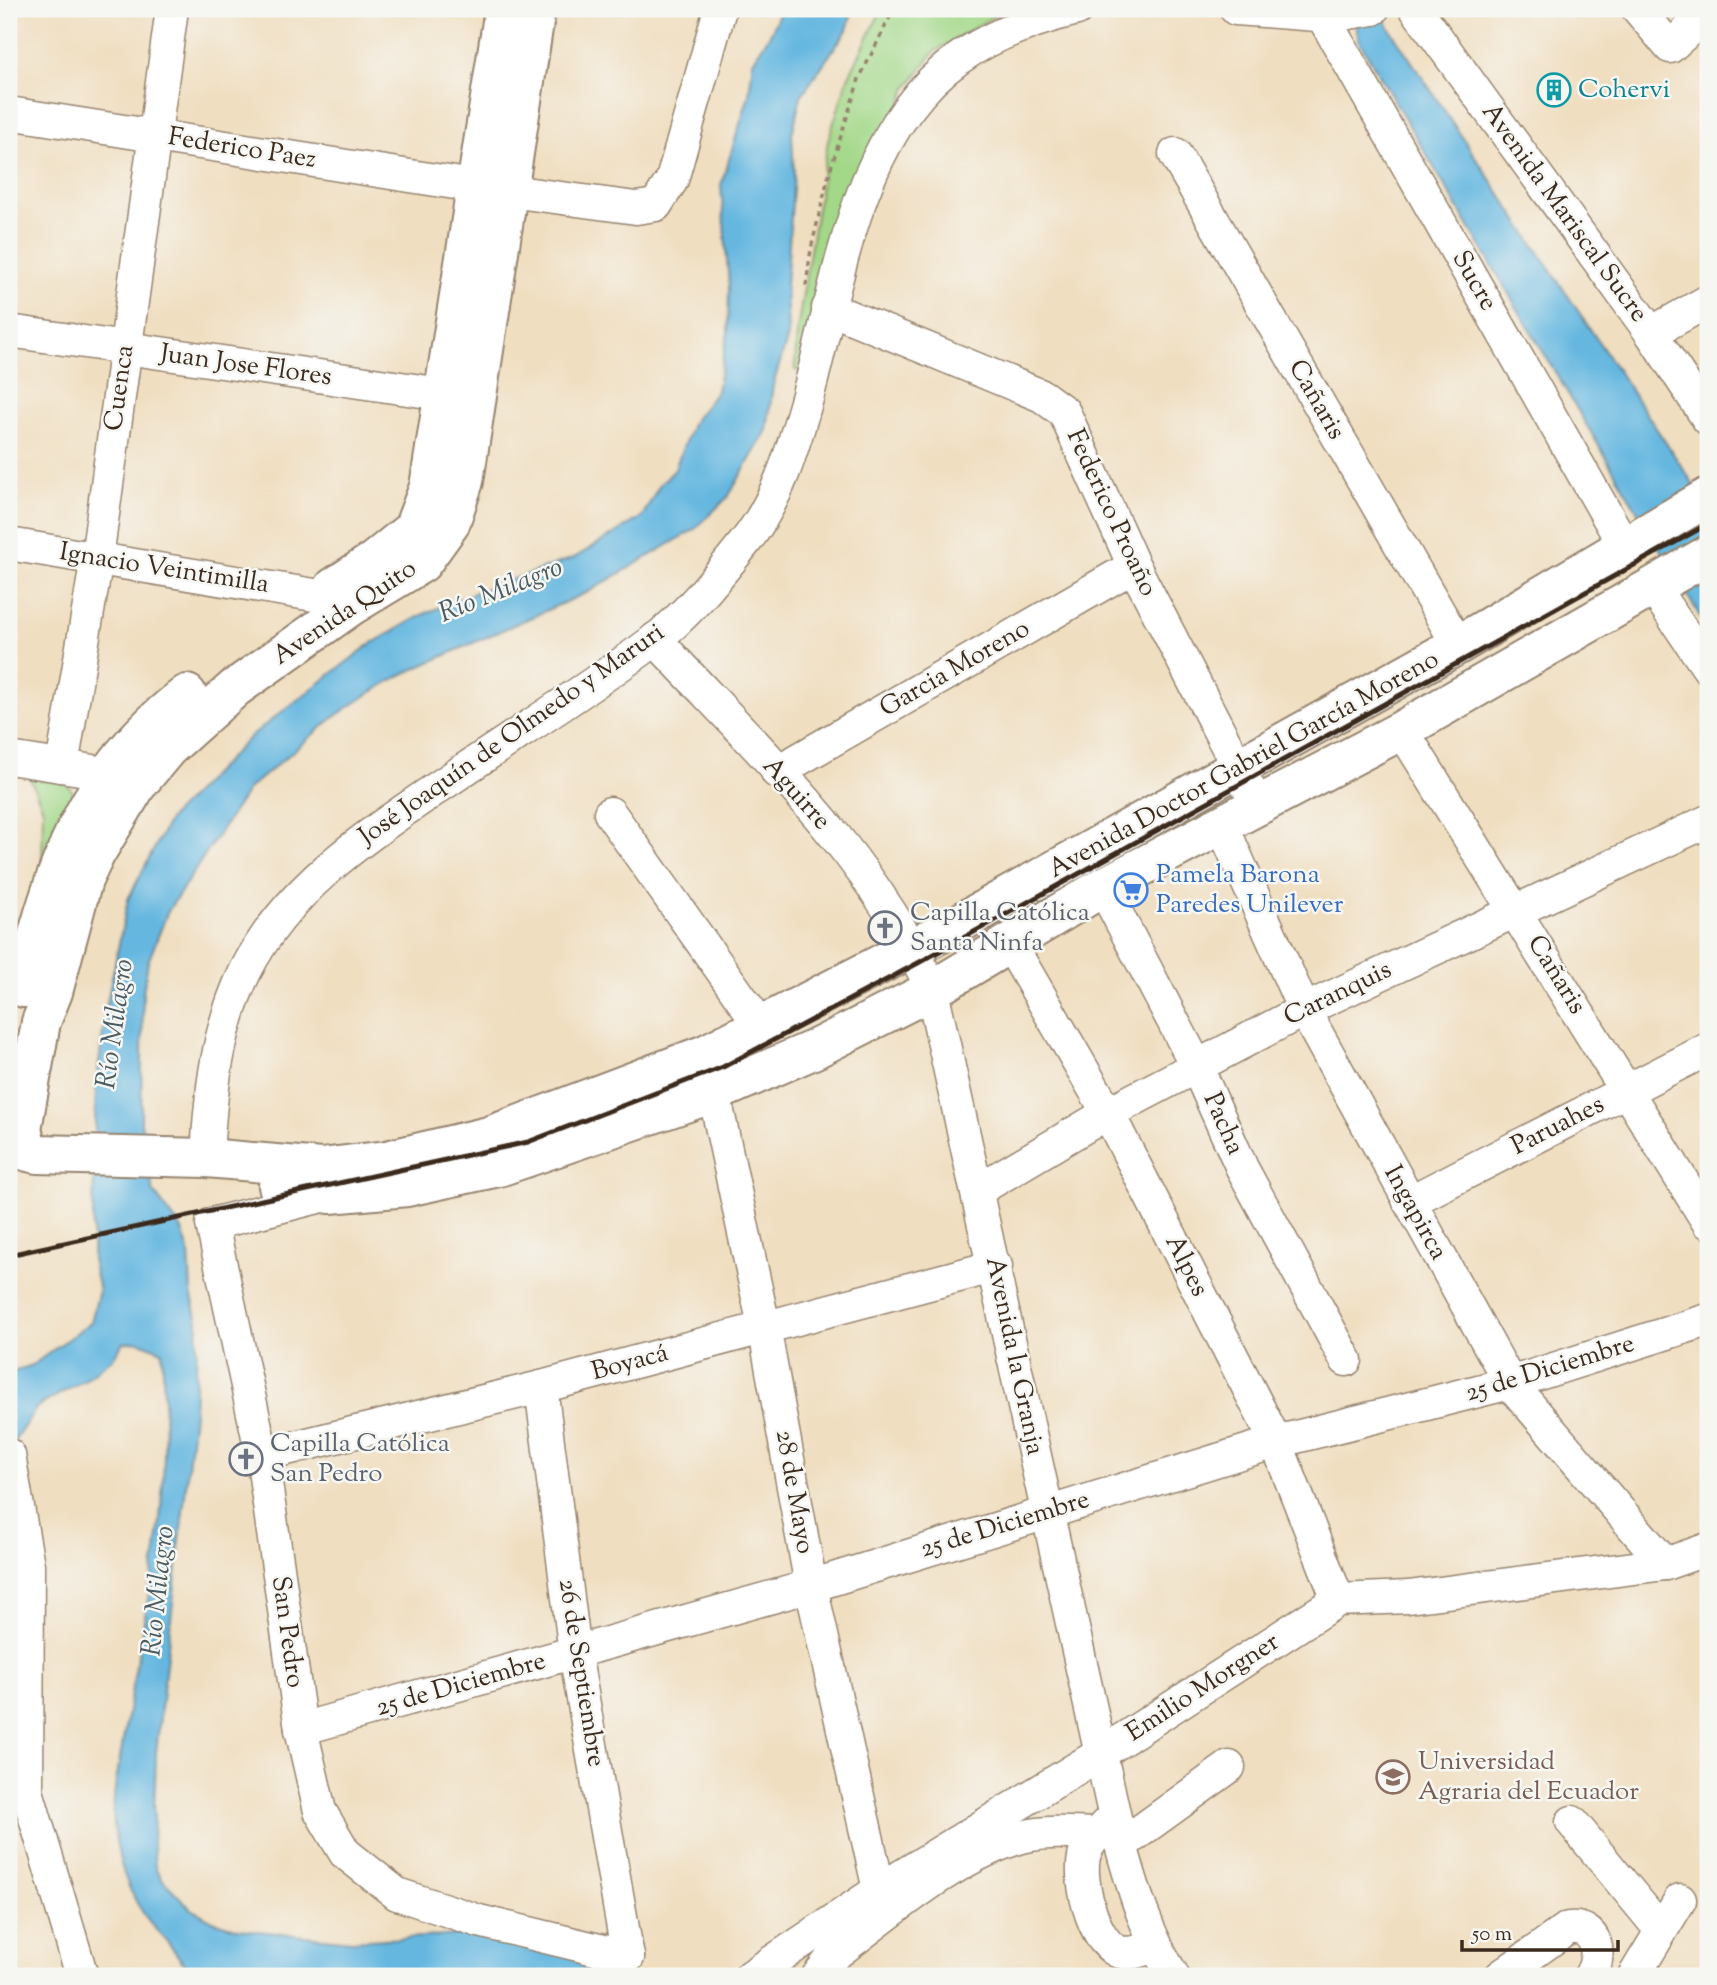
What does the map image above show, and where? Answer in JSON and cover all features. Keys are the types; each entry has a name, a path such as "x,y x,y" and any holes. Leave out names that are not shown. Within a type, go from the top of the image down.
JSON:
{"main road":[{"name":"Avenida Quito","path":"27,1155 41,1022 53,992 83,880 137,785 168,748 206,712 290,648 422,563 450,524 464,481 492,189 504,9"},
{"name":"Avenida Quito","path":"16,987 65,849 106,773 181,699 320,596 375,560 413,529 429,487 442,394 536,9"},
{"name":"Avenida Doctor Gabriel García Moreno","path":"186,1163 330,1195 407,1187 499,1167 714,1093 815,1049 922,967 1239,768 1458,645 1708,497"},
{"name":"Avenida Doctor Gabriel García Moreno","path":"27,1155 321,1168 387,1160 489,1136 706,1054 761,1026 922,967 1010,944 1103,887 1402,730 1708,555"},
{"path":"16,987 35,1002 41,1022"}],"street":[{"name":"Cuenca","path":"62,766 97,558 172,9"},
{"name":"Federico Paez","path":"9,113 492,189 636,208 656,205 672,180 720,9"},
{"name":"José Joaquín de Olmedo y Maruri","path":"186,1163 211,1099 233,998 246,968 286,911 360,841 655,639 708,586 749,536 785,474 816,303 887,139 916,97 957,59 993,38 1049,16 1077,9"},
{"path":"1236,9 1348,12"},
{"name":"Avenida Mariscal Sucre","path":"1416,9 1651,333 1708,419"},
{"path":"1638,9 1670,47 1708,13"},
{"name":"Sucre","path":"1348,12 1636,540"},
{"name":"Cañaris","path":"1175,154 1458,645"},
{"path":"1651,333 1708,301"},
{"name":"Federico Proaño","path":"816,303 1042,397 1064,412 1134,566 1258,806"},
{"name":"Juan Jose Flores","path":"9,331 442,394"},
{"name":"Ignacio Veintimilla","path":"9,544 320,596"},
{"name":"Garcia Moreno","path":"777,772 1134,566"},
{"path":"1658,583 1708,668"},
{"name":"Aguirre","path":"655,639 854,859 922,967"},
{"name":"Cañaris","path":"1402,730 1629,1090 1708,1223"},
{"path":"9,758 106,773"},
{"path":"610,813 761,1026"},
{"name":"Caranquis","path":"978,1190 1108,1113 1304,1010 1514,909 1708,821"},
{"name":"Ingapirca","path":"1222,825 1304,1010 1510,1383 1665,1564"},
{"name":"Pacha","path":"1103,887 1196,1065 1242,1168 1346,1360"},
{"name":"Alpes","path":"1010,944 1108,1113 1276,1442 1338,1600"},
{"name":"Avenida la Granja","path":"922,967 996,1266 1100,1754 1110,1831 1154,1946 1173,1976"},
{"name":"Paruahes","path":"1409,1202 1708,1049"},
{"name":"28 de Mayo","path":"714,1093 764,1326 811,1586 879,1891"},
{"name":"San Pedro","path":"330,1195 212,1224 262,1455 301,1729 320,1811 345,1853 397,1895 637,1967"},
{"name":"Boyacá","path":"262,1455 541,1387 996,1266"},
{"name":"25 de Diciembre","path":"301,1729 811,1586 1276,1442 1510,1383 1708,1320"},
{"name":"26 de Septiembre","path":"541,1387 575,1653 637,1967"},
{"path":"11,1464 28,1565 30,1616 18,1803 82,1976"},
{"path":"1338,1600 1408,1597 1665,1564 1708,1549"},
{"name":"Emilio Morgner","path":"751,1976 879,1891 1100,1754 1338,1600"},
{"path":"1154,1946 1131,1953 1117,1951 1106,1941 1092,1918 1083,1883 1085,1854 1110,1831 1229,1767"},
{"path":"1572,1822 1660,1928"},
{"path":"818,1976 834,1955 969,1859 1015,1839 1043,1833 1110,1831"},
{"path":"1634,1976 1679,1900"},
{"path":"1501,1976 1568,1928 1578,1927 1585,1931 1598,1949 1599,1957 1590,1976"}],"path":[{"path":"816,303 811,249 829,174 859,79 894,9"}],"green space":[{"path":"882,9 1006,9 934,52 907,88 803,370 795,370 797,331 828,141 848,78"},
{"path":"30,778 65,782 73,792 73,801 42,874 43,809"}],"water":[{"name":"Río Milagro","path":"781,9 853,9 847,30 801,96 792,134 794,174 786,286 788,336 773,385 767,430 728,497 695,529 588,592 403,674 365,696 334,717 249,788 168,911 148,962 143,992 141,1123 153,1191 182,1230 189,1252 191,1292 198,1321 194,1414 156,1753 153,1845 155,1867 161,1878 190,1908 213,1921 239,1929 351,1941 478,1934 580,1956 599,1976 200,1976 185,1964 136,1901 123,1872 113,1815 116,1783 159,1532 164,1455 162,1351 138,1341 123,1343 113,1358 86,1379 37,1407 9,1449 9,1374 34,1364 91,1322 99,1291 92,1259 96,1085 107,1003 128,899 170,818 252,735 369,645 422,615 473,593 574,558 642,517 660,484 674,471 693,422 717,391 728,333 729,285 721,185 749,95 753,61 772,31"},
{"path":"1353,9 1383,9 1388,26 1708,506 1708,630 1359,41"}],"railway":[{"path":"9,1255 528,1142 723,1067 920,962 1708,524"}],"place":[{"name":"Cohervi","path":"1554,90"},
{"name":"Pamela Barona Paredes Unilever","path":"1131,890"},
{"name":"Capilla Católica Santa Ninfa","path":"885,928"},
{"name":"Capilla Católica San Pedro","path":"246,1459"},
{"name":"Universidad Agraria del Ecuador","path":"1393,1777"}]}
